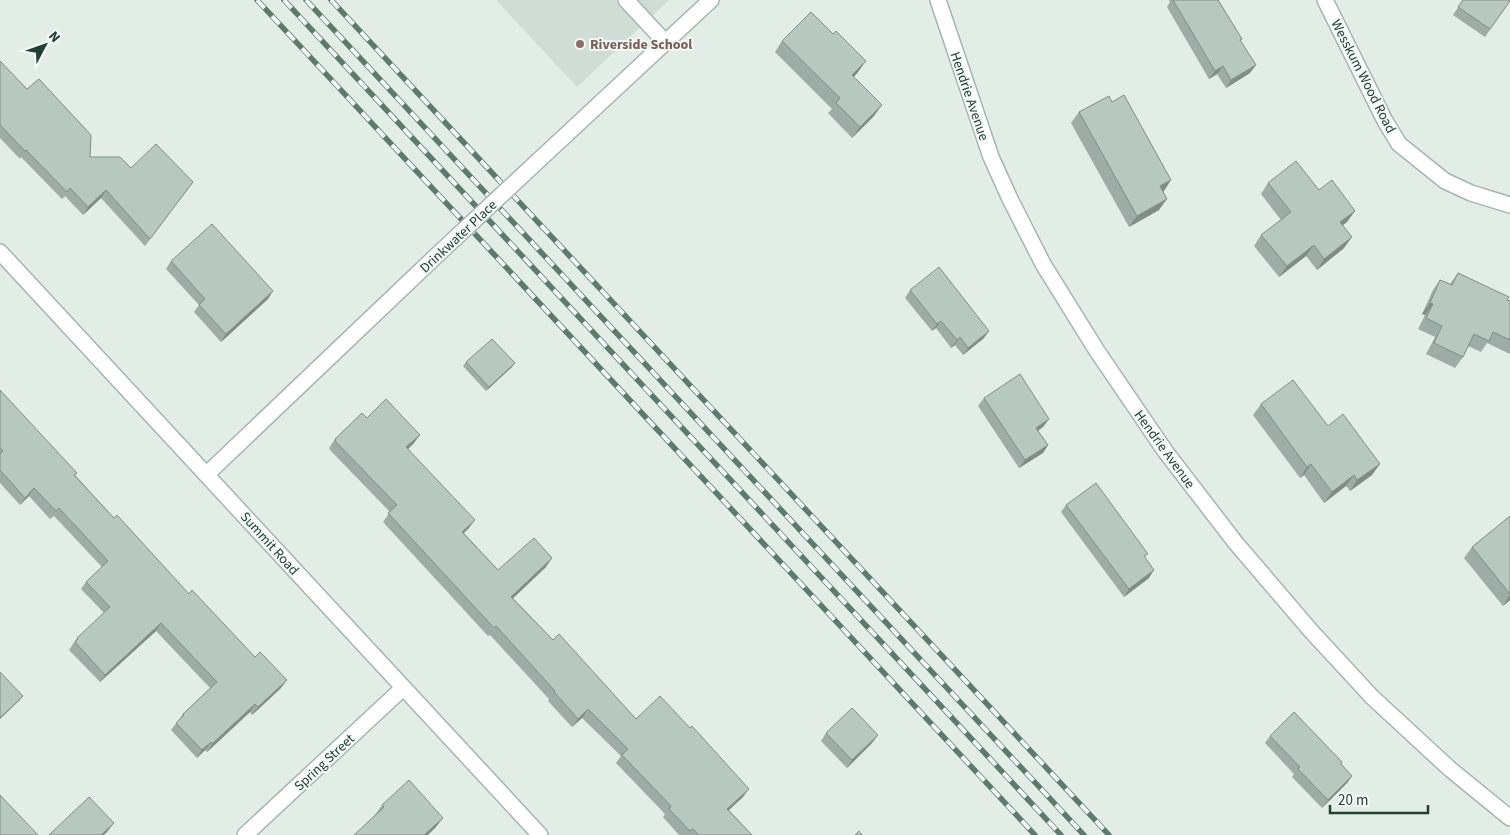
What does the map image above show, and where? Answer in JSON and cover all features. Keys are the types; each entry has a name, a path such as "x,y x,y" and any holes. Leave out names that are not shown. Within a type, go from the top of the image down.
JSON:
{"street":[{"path":"626,0 665,42"},
{"name":"Drinkwater Place","path":"207,474 436,256 711,0"},
{"name":"Hendrie Avenue","path":"938,0 991,157 1010,199 1043,264 1165,451 1235,542 1372,697 1450,769 1510,818"},
{"name":"Wesskum Wood Road","path":"1325,0 1385,121 1399,144 1445,181 1471,193 1510,205"},
{"name":"Summit Road","path":"0,252 540,835"},
{"name":"Spring Street","path":"245,835 403,688"}],"shaded area":[{"name":"Riverside School","path":"496,0 669,0 577,87"}],"building":[{"path":"1173,0 1218,0 1256,65 1231,80 1223,66 1215,71"},
{"path":"1463,0 1510,1 1490,29 1458,7"},
{"path":"811,12 833,34 836,31 866,61 852,75 882,105 860,127 836,103 840,98 782,41"},
{"path":"0,61 27,89 39,79 91,135 90,157 120,157 131,168 156,144 193,182 150,239 106,190 88,207 70,188 67,192 0,125"},
{"path":"1124,95 1171,180 1160,186 1167,199 1137,216 1079,112 1109,96 1112,102"},
{"path":"1296,161 1319,190 1332,180 1355,211 1340,222 1352,237 1324,259 1314,245 1287,266 1261,235 1291,212 1268,183"},
{"path":"212,224 273,291 226,334 199,305 205,299 171,261"},
{"path":"939,267 989,331 968,348 960,337 957,340 941,321 937,324 910,290"},
{"path":"1458,273 1509,297 1507,300 1510,301 1510,340 1493,332 1489,341 1474,334 1463,357 1434,343 1442,326 1426,318 1433,304 1430,303 1440,280 1452,285"},
{"path":"492,339 515,363 489,387 466,362"},
{"path":"1020,374 1049,419 1036,428 1048,445 1025,460 984,398"},
{"path":"1293,380 1328,426 1343,414 1380,464 1357,480 1354,475 1332,492 1311,464 1307,467 1261,404"},
{"path":"0,390 77,473 74,475 114,518 117,515 189,594 192,590 255,657 260,652 287,680 258,707 255,704 212,744 211,742 202,750 176,723 217,682 161,623 105,675 75,642 110,607 86,582 108,561 59,508 56,511 34,488 25,498 0,470 0,454 3,451 0,448"},
{"path":"386,399 420,435 406,447 475,520 462,532 498,570 534,538 552,558 511,597 553,640 559,634 636,719 660,696 690,728 692,726 749,789 727,809 752,835 699,835 693,829 690,831 669,809 671,806 622,755 628,749 588,709 578,719 496,626 494,628 388,513 397,505 335,439 362,413 367,418"},
{"path":"1096,483 1148,554 1144,556 1154,570 1129,589 1066,505"},
{"path":"1510,516 1510,594 1472,547"},
{"path":"0,672 23,696 0,718"},
{"path":"852,708 878,735 852,760 826,733"},
{"path":"1294,712 1342,762 1341,764 1352,776 1328,800 1270,736"},
{"path":"409,780 443,818 424,835 354,835 384,807 382,805"},
{"path":"0,795 38,835 0,835"},
{"path":"89,797 114,823 101,835 49,835"}],"railway":[{"path":"257,0 1035,835"},
{"path":"284,0 1061,835"},
{"path":"306,0 1084,835"},
{"path":"331,0 1109,835"}],"place":[{"name":"Riverside School","path":"580,44"}]}
